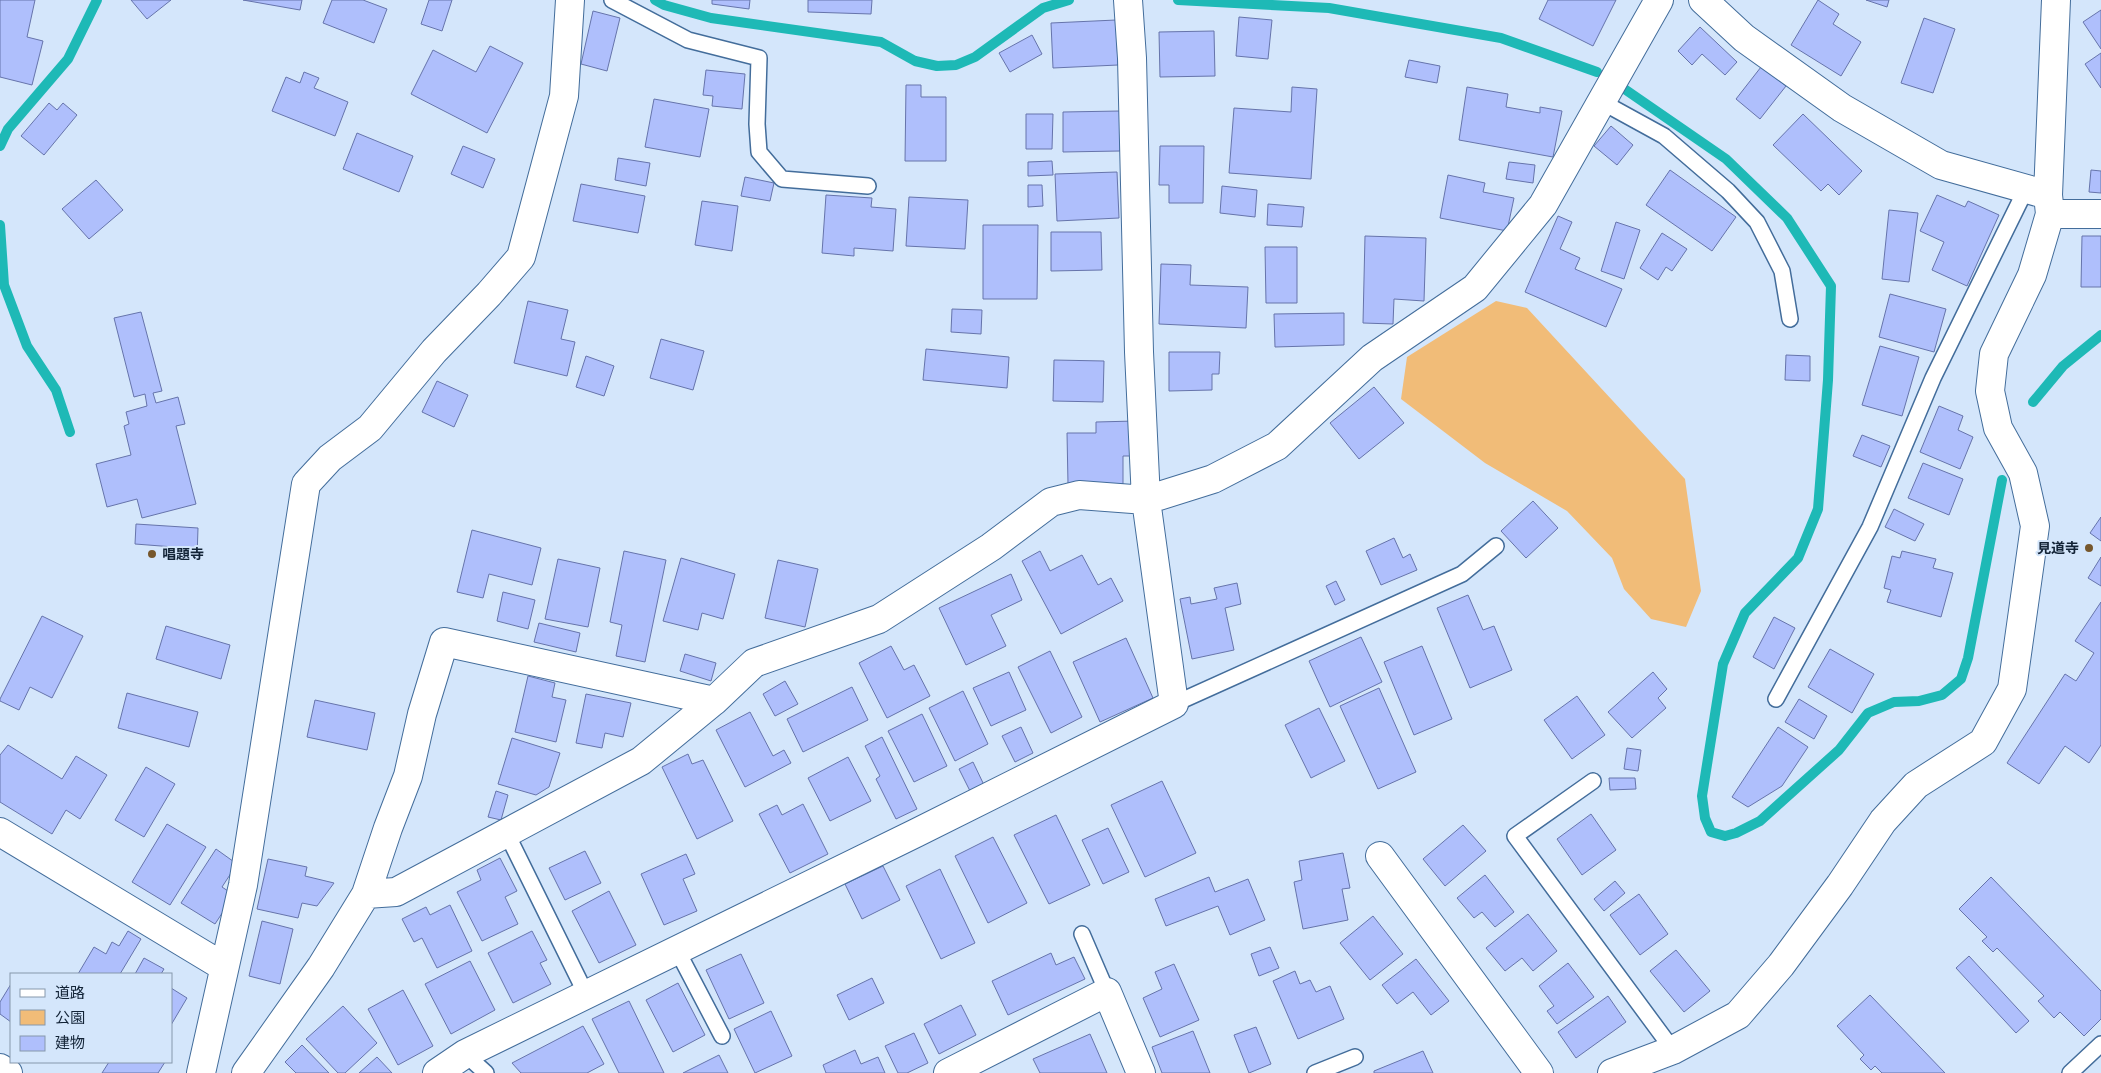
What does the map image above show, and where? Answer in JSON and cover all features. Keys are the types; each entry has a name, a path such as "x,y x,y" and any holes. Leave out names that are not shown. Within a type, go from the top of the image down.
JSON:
{"street":[{"path":"201,1073 243,885 306,484 330,458 370,428 434,351 489,294 521,257 564,96 570,0"},
{"path":"437,1073 464,1054 1174,704 1146,500 1132,58 1128,0"},
{"path":"366,894 396,892 641,761 714,701 754,663 878,620 991,548 1051,502 1079,495 1146,500 1212,479 1277,446 1372,358 1475,288 1543,205 1659,0"},
{"path":"1703,0 1744,38 1850,113 1940,166 2041,199 2101,214"},
{"path":"1612,1073 1673,1050 1738,1015 1787,957 1840,885 1883,821 1916,785 1983,742 2012,689 2035,526 2023,473 1998,428 1990,391 1994,354 2032,275 2041,199 2056,0"},
{"path":"246,1073 321,967 366,894 408,776 422,714 444,642 714,701"},
{"path":"0,832 224,967"},
{"path":"1380,856 1539,1073"},
{"path":"948,1073 1107,992 1141,1073"},
{"path":"0,1068 8,1073"}],"lane":[{"path":"612,0 688,40 759,58 757,124 759,152 782,179 868,186"},
{"path":"1602,102 1664,136 1728,191 1757,222 1782,271 1790,319"},
{"path":"1776,699 1870,527 1933,378 2041,199"},
{"path":"1174,704 1462,574 1496,546"},
{"path":"1593,781 1515,836 1673,1050"},
{"path":"506,832 586,994"},
{"path":"1082,934 1107,992"},
{"path":"677,950 722,1036"},
{"path":"2070,1073 2101,1044"},
{"path":"464,1054 486,1073"},
{"path":"1315,1073 1355,1057"}],"green space":[{"path":"1496,301 1527,308 1685,479 1701,591 1686,627 1651,619 1624,589 1612,558 1567,511 1485,463 1401,399 1407,357"}],"building":[{"path":"0,0 35,0 27,37 43,41 32,85 0,77"},
{"path":"131,0 171,0 147,19"},
{"path":"243,0 302,0 300,10"},
{"path":"332,0 363,0 387,9 374,43 323,23"},
{"path":"429,0 452,0 442,31 421,24"},
{"path":"712,0 750,0 749,9 712,4"},
{"path":"808,0 872,0 871,14 808,12"},
{"path":"1548,0 1616,0 1593,46 1539,19"},
{"path":"1818,0 1839,14 1833,24 1861,42 1841,76 1791,45"},
{"path":"1866,0 1889,0 1887,7"},
{"path":"2101,10 2101,49 2083,22"},
{"path":"593,11 620,18 607,71 581,64"},
{"path":"1239,17 1272,20 1268,59 1236,56"},
{"path":"1924,18 1955,29 1933,93 1901,83"},
{"path":"1116,20 1118,65 1053,68 1051,23"},
{"path":"1700,27 1737,62 1725,75 1702,54 1692,65 1678,51"},
{"path":"1214,31 1215,76 1160,77 1159,32"},
{"path":"1032,35 1042,54 1010,72 999,53"},
{"path":"490,46 523,63 487,133 411,94 433,50 476,72"},
{"path":"2101,53 2101,88 2085,64"},
{"path":"1409,60 1440,66 1437,83 1405,77"},
{"path":"1761,67 1786,86 1760,119 1736,99"},
{"path":"706,70 745,74 742,109 712,106 713,96 703,95"},
{"path":"304,72 319,78 314,88 348,102 335,136 272,111 286,77 300,83"},
{"path":"906,85 921,85 921,97 946,97 946,161 905,161"},
{"path":"1292,87 1317,89 1311,179 1229,173 1234,108 1291,112"},
{"path":"1467,87 1508,94 1506,107 1540,113 1540,107 1562,111 1553,157 1459,140"},
{"path":"654,99 709,109 700,157 645,147"},
{"path":"49,103 57,110 63,103 77,115 44,155 21,136"},
{"path":"1120,111 1120,151 1063,152 1063,112"},
{"path":"1026,114 1053,114 1052,149 1026,149"},
{"path":"1803,114 1862,171 1839,195 1828,184 1821,191 1773,145"},
{"path":"1611,126 1633,145 1617,165 1594,146"},
{"path":"357,133 413,156 399,192 343,169"},
{"path":"463,146 495,159 483,188 451,174"},
{"path":"1160,146 1204,146 1203,203 1169,203 1169,185 1159,185"},
{"path":"618,158 650,163 646,186 615,180"},
{"path":"1052,161 1053,175 1028,176 1028,162"},
{"path":"1509,162 1535,165 1533,183 1506,179"},
{"path":"1670,170 1736,217 1712,251 1646,205"},
{"path":"2091,170 2101,171 2101,193 2089,192"},
{"path":"1117,172 1119,218 1057,221 1055,174"},
{"path":"1448,175 1485,183 1483,192 1514,198 1507,231 1440,218"},
{"path":"745,177 774,183 770,201 741,196"},
{"path":"96,180 123,210 89,239 62,209"},
{"path":"581,184 645,196 638,233 573,221"},
{"path":"1028,185 1042,185 1043,206 1028,207"},
{"path":"1222,186 1257,190 1255,217 1220,213"},
{"path":"826,195 872,198 871,207 896,209 893,251 854,248 854,256 822,253"},
{"path":"1937,195 1965,207 1968,201 1999,215 1967,286 1932,270 1944,242 1920,231"},
{"path":"909,197 968,200 965,249 906,246"},
{"path":"702,201 738,206 732,251 695,245"},
{"path":"1268,204 1304,207 1302,227 1267,225"},
{"path":"1889,210 1918,213 1909,282 1882,279"},
{"path":"1558,216 1572,222 1560,249 1580,258 1575,269 1622,289 1606,327 1525,292"},
{"path":"1616,222 1640,230 1624,279 1601,271"},
{"path":"983,225 1038,225 1037,299 983,299"},
{"path":"1051,232 1101,232 1102,270 1051,271"},
{"path":"1662,233 1687,249 1672,271 1666,267 1658,280 1640,268"},
{"path":"1365,236 1426,238 1424,301 1394,299 1393,324 1363,323"},
{"path":"2082,236 2101,236 2101,287 2081,287"},
{"path":"1265,247 1297,247 1297,303 1266,303"},
{"path":"1161,264 1191,265 1190,285 1248,287 1246,328 1159,324"},
{"path":"1890,294 1946,309 1934,352 1879,337"},
{"path":"528,301 568,310 561,339 575,342 567,376 514,363"},
{"path":"952,309 982,310 981,334 951,332"},
{"path":"141,312 162,391 153,393 156,403 178,397 185,424 176,426 196,504 142,518 137,499 107,507 96,464 131,455 124,426 129,424 126,412 147,406 145,394 134,397 114,318"},
{"path":"1344,313 1344,345 1275,347 1274,314"},
{"path":"661,339 704,351 693,390 650,378"},
{"path":"1880,346 1919,357 1902,416 1862,405"},
{"path":"926,349 1009,357 1007,388 923,380"},
{"path":"1169,352 1220,352 1219,374 1212,374 1212,390 1169,391"},
{"path":"1786,355 1810,356 1810,381 1785,380"},
{"path":"586,356 614,366 604,396 576,387"},
{"path":"1054,360 1104,361 1103,402 1053,401"},
{"path":"437,381 468,395 454,427 422,412"},
{"path":"1374,387 1404,423 1359,459 1330,423"},
{"path":"1939,406 1963,416 1958,430 1973,437 1960,469 1920,452"},
{"path":"1135,421 1136,456 1123,456 1123,484 1068,484 1067,433 1096,433 1096,422"},
{"path":"1862,435 1890,446 1881,467 1853,456"},
{"path":"1923,463 1963,479 1949,515 1908,498"},
{"path":"1533,501 1558,528 1526,558 1501,531"},
{"path":"1894,509 1924,524 1915,541 1885,527"},
{"path":"2101,517 2101,541 2090,533"},
{"path":"136,524 198,528 197,558 174,557 174,547 135,544"},
{"path":"472,530 541,548 532,585 489,574 483,598 457,592"},
{"path":"1394,538 1403,558 1410,554 1417,570 1381,585 1366,551"},
{"path":"624,551 666,560 645,662 616,656 622,625 610,622"},
{"path":"1040,551 1050,571 1082,555 1098,585 1111,578 1123,601 1061,634 1022,561"},
{"path":"1902,551 1936,559 1933,568 1953,573 1941,617 1887,602 1891,590 1884,588 1892,556 1900,558"},
{"path":"2101,557 2101,586 2088,578"},
{"path":"681,558 735,574 723,619 702,613 698,630 663,621"},
{"path":"558,559 600,568 588,627 545,619"},
{"path":"778,560 818,569 805,627 765,618"},
{"path":"1011,574 1022,600 991,615 1006,646 966,665 939,608"},
{"path":"1336,581 1345,600 1335,605 1326,586"},
{"path":"1237,583 1241,604 1225,608 1234,650 1192,659 1180,599 1190,597 1191,604 1217,599 1214,588"},
{"path":"503,592 535,600 528,629 497,621"},
{"path":"1468,595 1483,630 1494,626 1512,670 1470,688 1437,608"},
{"path":"2101,602 2101,745 2089,763 2065,746 2039,784 2007,763 2065,674 2076,681 2094,653 2075,641"},
{"path":"42,616 83,636 52,698 30,687 19,710 0,701 0,699"},
{"path":"1774,617 1795,628 1774,669 1753,657"},
{"path":"539,623 580,633 576,652 534,642"},
{"path":"166,626 230,645 221,679 156,659"},
{"path":"1361,637 1382,682 1330,707 1309,661"},
{"path":"1126,638 1153,698 1100,722 1073,662"},
{"path":"891,646 904,670 914,665 930,696 887,718 859,663"},
{"path":"1422,646 1452,719 1414,735 1384,662"},
{"path":"1830,649 1874,674 1852,713 1808,687"},
{"path":"1050,651 1082,717 1051,733 1018,667"},
{"path":"685,654 716,663 711,681 680,671"},
{"path":"1009,672 1026,710 991,726 973,688"},
{"path":"1653,672 1667,689 1658,698 1666,708 1632,738 1608,712"},
{"path":"528,676 555,683 552,697 566,700 556,742 515,732"},
{"path":"785,681 798,704 775,716 763,694"},
{"path":"852,687 868,720 803,752 787,719"},
{"path":"1379,688 1416,772 1378,789 1340,706"},
{"path":"963,691 988,744 955,761 929,708"},
{"path":"127,693 198,712 189,747 118,728"},
{"path":"586,694 631,703 623,737 605,733 602,748 576,743"},
{"path":"1577,696 1605,735 1572,759 1544,720"},
{"path":"1799,699 1827,716 1814,739 1785,722"},
{"path":"315,700 375,713 367,750 307,737"},
{"path":"1319,708 1345,761 1311,778 1285,725"},
{"path":"750,712 773,756 784,750 791,763 745,787 716,730"},
{"path":"922,714 947,766 914,782 888,731"},
{"path":"1021,727 1033,753 1015,762 1002,736"},
{"path":"1778,727 1808,747 1782,786 1748,807 1732,797"},
{"path":"882,737 917,809 896,819 876,779 880,776 865,746"},
{"path":"512,738 560,753 549,787 536,795 498,784"},
{"path":"8,745 62,779 76,756 107,775 80,819 66,810 52,834 0,802 0,755"},
{"path":"1627,748 1641,750 1638,771 1624,769"},
{"path":"688,754 692,764 703,760 733,821 697,839 662,767"},
{"path":"848,757 871,801 830,821 808,778"},
{"path":"973,762 984,785 970,791 959,769"},
{"path":"146,767 175,784 144,837 115,820"},
{"path":"1609,778 1635,778 1636,789 1610,790"},
{"path":"1162,781 1196,853 1145,877 1111,805"},
{"path":"496,791 508,795 501,820 488,817"},
{"path":"803,804 828,854 790,873 759,814 777,805 782,815"},
{"path":"1591,814 1616,850 1582,875 1557,839"},
{"path":"1056,815 1090,885 1049,904 1014,835"},
{"path":"167,824 206,847 170,905 132,882"},
{"path":"1463,825 1486,851 1445,886 1423,859"},
{"path":"1108,828 1129,872 1103,884 1082,840"},
{"path":"993,837 1027,903 988,923 955,856"},
{"path":"216,849 237,864 222,887 234,895 215,924 181,903"},
{"path":"585,851 601,883 565,900 549,868"},
{"path":"1343,853 1350,888 1342,889 1348,920 1303,929 1294,882 1302,880 1299,861"},
{"path":"686,854 695,874 683,879 697,911 664,925 641,874"},
{"path":"500,858 517,891 505,897 518,924 482,941 457,892 481,880 477,870"},
{"path":"268,859 307,867 305,876 334,883 317,906 302,903 298,918 257,909"},
{"path":"883,866 900,900 862,919 845,884"},
{"path":"940,869 975,943 941,959 906,886"},
{"path":"1485,875 1514,912 1495,927 1482,912 1474,918 1457,898"},
{"path":"1209,877 1215,892 1248,879 1265,920 1230,935 1218,906 1166,926 1155,899"},
{"path":"1991,877 2101,991 2101,1019 2084,1036 2060,1012 2054,1018 2038,1001 2044,996 1997,948 1993,952 1982,941 1987,937 1959,909"},
{"path":"1615,881 1625,893 1604,911 1594,899"},
{"path":"609,891 636,945 599,963 572,911"},
{"path":"1639,894 1668,934 1640,955 1610,915"},
{"path":"450,905 472,951 437,968 422,938 414,942 402,919 426,907 430,915"},
{"path":"1528,914 1557,951 1533,971 1522,958 1505,971 1486,948"},
{"path":"1373,916 1403,954 1370,980 1340,943"},
{"path":"262,921 293,929 280,984 249,976"},
{"path":"128,931 141,939 121,973 79,973 94,947 106,954 112,942 119,946"},
{"path":"532,931 547,960 540,963 551,984 513,1003 488,953"},
{"path":"1270,947 1279,968 1259,976 1251,954"},
{"path":"1676,950 1710,991 1684,1012 1650,971"},
{"path":"1051,953 1056,965 1074,957 1085,979 1008,1015 992,981"},
{"path":"741,954 764,1003 729,1019 706,970"},
{"path":"1969,956 2029,1021 2016,1033 1956,968"},
{"path":"144,958 164,969 162,973 136,973"},
{"path":"1416,959 1449,1001 1431,1015 1413,992 1397,1004 1382,985"},
{"path":"470,961 495,1010 451,1034 425,984"},
{"path":"1568,963 1594,997 1557,1024 1547,1011 1554,1006 1539,986"},
{"path":"1174,964 1199,1020 1160,1037 1143,998 1162,989 1155,972"},
{"path":"1295,971 1300,984 1310,980 1316,992 1330,986 1344,1019 1298,1039 1273,981"},
{"path":"872,978 884,1003 849,1020 837,995"},
{"path":"678,983 705,1035 673,1052 646,1000"},
{"path":"10,986 10,1021 0,1014 0,1002"},
{"path":"172,989 187,998 172,1023"},
{"path":"403,990 433,1046 398,1065 368,1009"},
{"path":"1870,995 1945,1073 1882,1073 1875,1066 1871,1070 1860,1059 1864,1055 1837,1026"},
{"path":"1608,996 1626,1022 1576,1058 1558,1032"},
{"path":"629,1001 664,1073 619,1073 592,1019"},
{"path":"961,1005 976,1035 939,1054 924,1024"},
{"path":"343,1006 377,1043 345,1073 338,1073 306,1039"},
{"path":"771,1011 792,1056 755,1073 734,1029"},
{"path":"583,1026 604,1064 587,1073 521,1073 512,1063"},
{"path":"1256,1027 1271,1064 1249,1073 1234,1035"},
{"path":"1193,1031 1210,1073 1162,1073 1152,1047"},
{"path":"914,1033 928,1063 907,1073 898,1073 885,1046"},
{"path":"1090,1034 1107,1073 1040,1073 1033,1059"},
{"path":"302,1045 329,1073 296,1073 285,1062"},
{"path":"855,1050 861,1064 878,1057 885,1073 826,1073 823,1065"},
{"path":"1423,1051 1433,1073 1374,1073 1374,1071"},
{"path":"719,1055 728,1073 683,1073"},
{"path":"377,1057 392,1073 359,1073"},
{"path":"108,1063 164,1063 158,1073 102,1073"}],"waterway":[{"path":"0,146 8,129 68,59 97,0"},
{"path":"655,0 664,5 711,18 881,42 915,61 937,66 956,65 975,57 1043,8 1069,0"},
{"path":"1178,0 1329,8 1501,38 1597,72"},
{"path":"1623,88 1726,159 1787,218 1831,286 1828,380 1818,509 1798,558 1745,613 1723,664 1702,796 1705,818 1711,832 1725,836 1736,833 1760,821 1839,750 1868,713 1894,702 1919,701 1942,695 1961,679 1968,658 2002,480"},
{"path":"0,225 4,285 27,346 56,390 70,432"},
{"path":"2033,402 2063,366 2101,335"}],"place":[{"name":"見道寺","path":"2089,548"},
{"name":"唱題寺","path":"152,554"}]}
